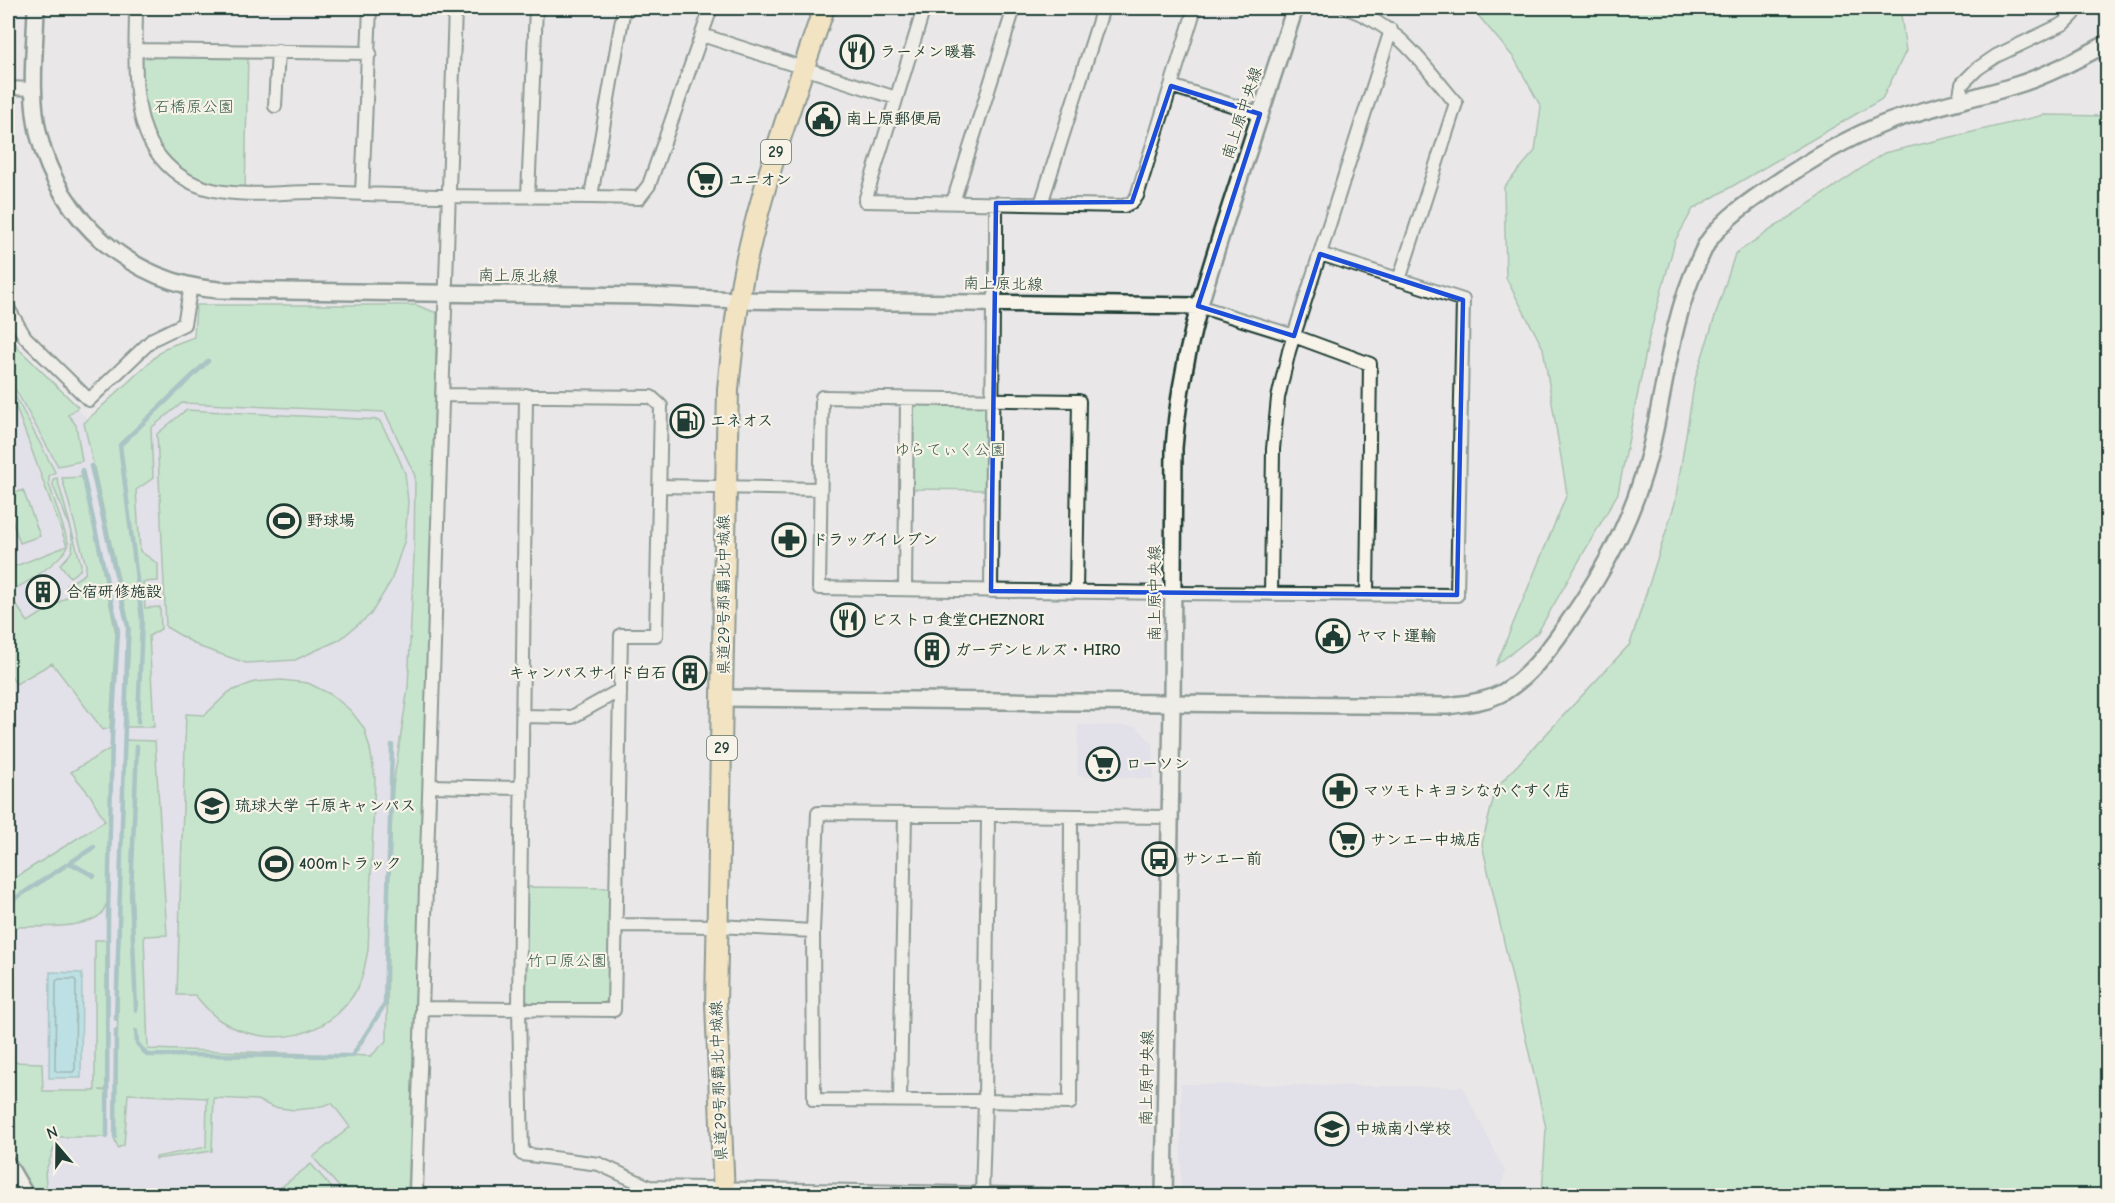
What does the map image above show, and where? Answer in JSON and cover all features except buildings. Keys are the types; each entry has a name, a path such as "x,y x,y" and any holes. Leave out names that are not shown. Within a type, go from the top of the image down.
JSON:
{"main road":[{"name":"県道29号那覇北中城線","path":"724,1192 716,1004 728,389 738,300 750,245 771,171 824,8"}],"street":[{"name":"南上原北線","path":"36,8 34,89 36,120 43,150 57,184 75,213 102,240 128,260 159,276 191,286 219,290 1198,306"},
{"path":"136,8 136,97 144,125 154,149 174,171 192,184 213,190 245,194 304,192 639,198 649,185 711,8"},
{"path":"362,194 370,53 370,8"},
{"path":"417,1196 454,8"},
{"path":"528,195 536,8"},
{"path":"591,196 624,8"},
{"path":"924,8 865,201 1124,206 1132,202 1137,196 1195,8"},
{"path":"953,202 1014,8"},
{"path":"1041,204 1103,8"},
{"name":"南上原中央線","path":"1164,1196 1176,411 1198,306 1295,8"},
{"path":"1347,8 1370,18 1401,39 1456,103 1399,280"},
{"path":"1959,100 1962,84 1977,69 1996,56 2065,23 2074,14 2075,8"},
{"path":"1271,594 1273,449 1278,398 1293,336 1390,30"},
{"path":"702,35 896,98"},
{"path":"723,698 1448,706 1482,702 1503,692 1530,670 1552,645 1589,593 1618,543 1640,488 1652,443 1667,362 1686,288 1709,240 1727,219 1806,163 1851,138 1885,123 2011,87 2063,68 2108,43"},
{"path":"136,50 370,53"},
{"path":"275,106 278,51"},
{"path":"1171,86 1260,114"},
{"path":"8,88 34,89"},
{"path":"991,591 996,203"},
{"path":"1076,592 1079,401 822,397 819,588 1076,592 1457,595 1463,300 1320,254"},
{"path":"8,308 25,337 89,400 153,339 184,324 191,286"},
{"path":"1198,306 1293,336 1370,364 1367,594"},
{"path":"422,1008 614,1010 621,635 656,635 661,406 651,397 443,395"},
{"path":"526,395 519,1009 522,1154 599,1164 649,1187 724,1192 1123,1196"},
{"path":"905,590 907,399"},
{"path":"659,486 820,489"},
{"path":"523,716 572,717 620,690"},
{"path":"430,786 522,788"},
{"path":"1071,816 1070,1103 814,1100 813,931 818,813 1170,817"},
{"path":"900,1100 905,814"},
{"path":"982,1193 988,816"},
{"path":"616,925 717,926 813,931"},
{"path":"8,1165 26,1196"}],"highlighted area":[{"path":"1171,86 1260,114 1198,306 1294,336 1320,254 1463,300 1457,595 991,591 996,203 1132,202"}],"shaded area":[{"name":"琉球大学 千原キャンパス","path":"434,316 405,1195 8,1195 8,335 16,351 90,421"},
{"path":"1078,725 1136,726 1153,744 1153,779 1077,776"},
{"name":"中城南小学校","path":"1181,1084 1463,1087 1505,1172 1500,1195 1181,1195"}],"green space":[{"path":"1472,8 1900,8 1906,51 1882,99 1693,209 1675,241 1649,337 1618,493 1538,632 1496,665 1567,494 1543,348 1506,278 1504,187 1535,151 1541,107 1514,58"},
{"name":"石橋原公園","path":"136,50 248,52 245,194 208,185 174,171 144,125"},
{"path":"2044,115 2107,116 2107,1195 1542,1195 1546,1128 1482,844 1496,788 1630,644 1675,503 1695,379 1735,254 1884,153"},
{"path":"196,305 416,305 437,313 427,690 408,1191 410,1195 346,1195 313,1157 350,1127 332,1103 294,1110 273,1107 257,1100 214,1098 212,1151 156,1159 156,1157 206,1147 207,1098 128,1094 124,1145 118,1148 115,1140 124,740 155,741 167,935 144,936 148,1049 371,1056 387,1040 388,907 393,786 408,688 415,476 385,412 182,403 151,428 153,478 136,490 140,551 158,564 158,581 143,582 145,608 160,607 161,629 149,636 154,727 126,727 130,629 84,423 165,348 194,337"},
{"path":"8,330 18,348 78,407 68,415 76,425 82,461 58,466 14,387 8,382"},
{"path":"12,390 55,472 49,476 49,484 69,545 50,566 8,592 8,569 67,546 10,391"},
{"name":"ゆらてぃく公園","path":"918,404 983,406 988,411 987,490 912,489 913,409"},
{"name":"野球場","path":"186,410 379,420 405,473 408,502 405,539 391,581 371,614 339,640 295,660 246,663 200,647 166,627 157,434"},
{"path":"84,477 116,634 110,728 103,730 52,663 16,684 8,671 8,596 28,622 72,594 67,585 85,574 86,565 62,478"},
{"path":"57,478 81,564 80,570 70,577 60,564 70,554 73,544 66,518 53,486 53,479"},
{"path":"23,490 40,536 20,543 8,509 8,496"},
{"name":"400mトラック","path":"281,680 308,683 332,695 351,711 364,728 375,778 368,950 361,980 345,1006 331,1019 314,1029 296,1035 277,1037 239,1030 217,1019 195,995 177,995 186,714 205,715 229,692 254,682"},
{"path":"111,748 108,901 103,911 83,923 11,927 8,932 8,882 105,821 90,795 71,772"},
{"name":"竹口原公園","path":"528,887 612,888 609,998 603,1004 530,1003 524,998"},
{"path":"95,940 106,940 106,1090 99,1090 106,1091 106,1137 58,1137 45,1173 47,1195 35,1195 8,1147 8,1062 42,1063 43,1091 95,1091"},
{"path":"311,1164 338,1195 271,1195"}],"water":[{"path":"50,972 82,973 81,1078 49,1078"}],"waterway":[{"path":"138,722 142,619 120,445 208,361"},
{"path":"91,466 128,627 116,1019"},
{"path":"82,470 118,631 112,736 108,916 107,1137"},
{"path":"136,1031 137,1043 147,1055 352,1056 385,1004 392,745"},
{"path":"136,1010 131,894 137,746"},
{"path":"8,903 94,847"},
{"path":"70,863 94,876"},
{"path":"115,1137 116,1031"}],"place":[{"name":"ラーメン暖暮","path":"857,52"},
{"name":"南上原郵便局","path":"823,119"},
{"name":"ユニオン","path":"705,180"},
{"name":"エネオス","path":"687,421"},
{"name":"野球場","path":"284,521"},
{"name":"ドラッグイレブン","path":"789,540"},
{"name":"合宿研修施設","path":"43,592"},
{"name":"ビストロ食堂CHEZNORI","path":"848,620"},
{"name":"ヤマト運輸","path":"1333,636"},
{"name":"ガーデンヒルズ・HIRO","path":"932,650"},
{"name":"キャンパスサイド白石","path":"690,673"},
{"name":"ローソン","path":"1103,764"},
{"name":"マツモトキヨシなかぐすく店","path":"1340,791"},
{"name":"琉球大学 千原キャンパス","path":"212,806"},
{"name":"サンエー中城店","path":"1347,840"},
{"name":"サンエー前","path":"1159,859"},
{"name":"400mトラック","path":"276,864"},
{"name":"中城南小学校","path":"1332,1129"}]}
